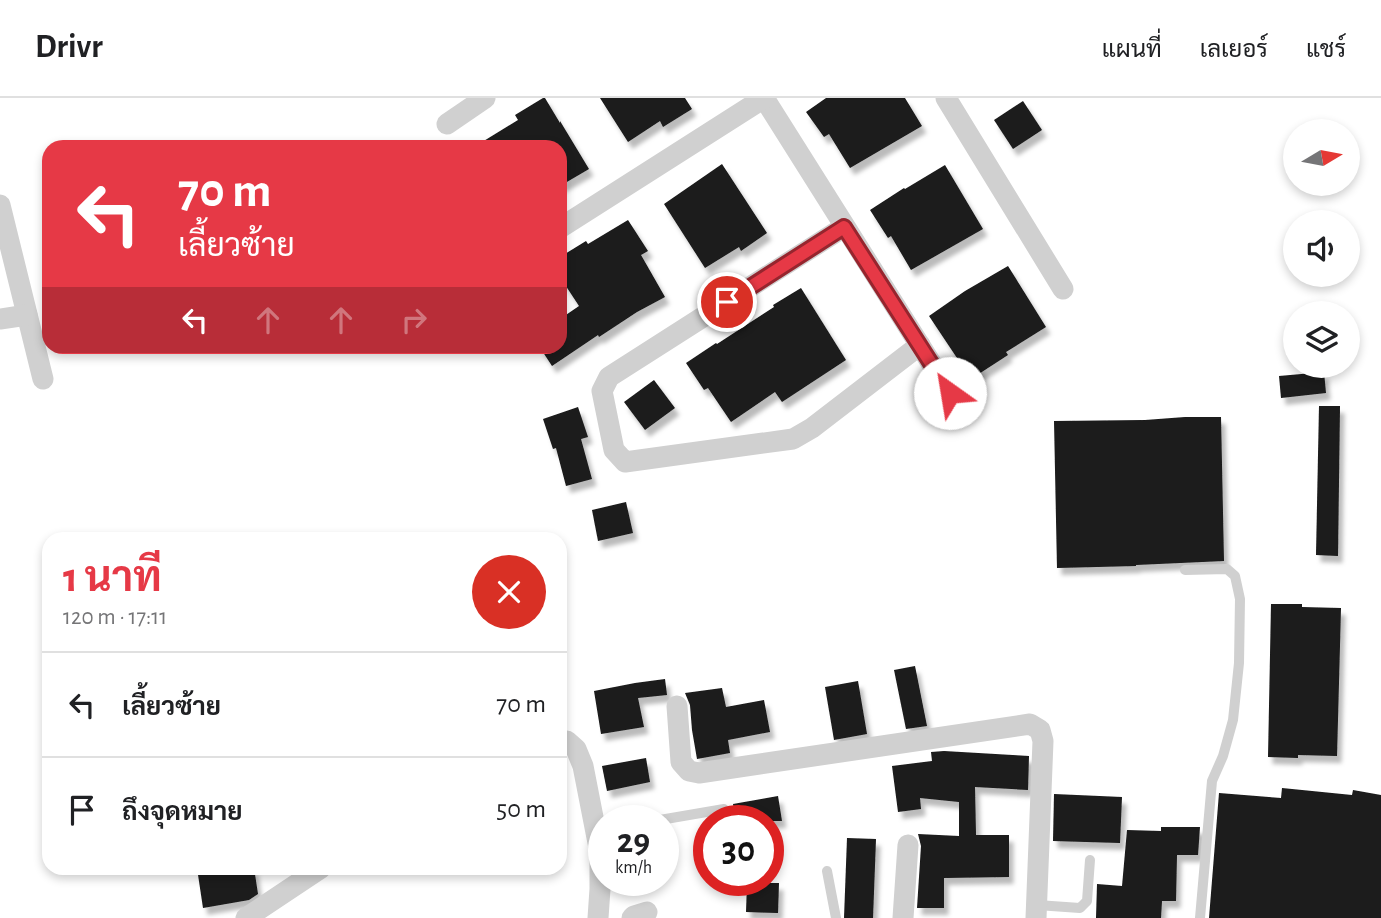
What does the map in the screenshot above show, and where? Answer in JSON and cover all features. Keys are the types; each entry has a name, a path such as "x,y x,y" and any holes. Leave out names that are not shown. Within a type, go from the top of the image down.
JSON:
{"street":[{"path":"447,124 485,98"},
{"path":"567,224 764,98 950,393"},
{"path":"946,98 1063,289"},
{"path":"0,205 43,379"},
{"path":"844,227 609,377 603,391 614,450 625,462 793,439 812,428 920,345"},
{"path":"0,319 27,315"},
{"path":"677,706 681,762 689,771 699,773 1030,724 1040,730 1043,741 1036,912"},
{"path":"567,741 576,749 593,805"},
{"path":"903,918 908,845"},
{"path":"246,918 310,875"},
{"path":"598,918 600,896"}],"lane":[{"path":"1185,570 1227,569 1235,576 1240,599 1233,720 1223,757 1212,781 1200,918"},
{"path":"1036,912 1080,908 1087,901 1090,860"},
{"path":"827,871 836,918"}],"building":[{"path":"545,98 589,169 567,182 567,140 485,140 518,120 515,115"},
{"path":"600,98 685,98 692,109 663,127 660,121 628,142"},
{"path":"826,98 905,98 922,126 850,168 829,134 824,137 806,112"},
{"path":"1023,101 1042,130 1013,149 994,120"},
{"path":"722,164 767,233 741,251 739,247 705,268 664,204"},
{"path":"945,165 983,229 911,270 891,236 888,238 870,210"},
{"path":"628,220 648,251 641,255 665,297 599,337 598,335 552,366 544,354 567,354 567,314 579,306 567,288 567,253 586,241 588,244"},
{"path":"1008,266 1046,327 1006,352 1008,355 971,379 929,316"},
{"path":"801,288 846,360 782,402 775,392 731,422 708,388 704,390 686,363"},
{"path":"1279,376 1325,378 1326,393 1281,398"},
{"path":"654,380 675,408 645,430 624,402"},
{"path":"1319,406 1340,406 1338,556 1316,555"},
{"path":"578,407 588,437 581,439 592,479 566,486 556,448 553,449 543,419"},
{"path":"1221,417 1224,561 1057,568 1054,421"},
{"path":"626,502 633,533 598,541 592,510"},
{"path":"1271,604 1341,608 1337,756 1268,757"},
{"path":"915,666 927,726 906,729 894,670"},
{"path":"665,679 667,695 638,698 644,727 601,734 594,691"},
{"path":"858,681 867,734 834,740 825,687"},
{"path":"722,688 726,707 764,700 770,732 728,740 730,753 697,759 690,705 685,693"},
{"path":"931,752 1029,756 1028,790 975,787 976,835 1009,835 1009,877 944,878 944,908 917,908 921,846 918,834 959,836 959,802 920,798 921,809 898,812 892,766 932,761"},
{"path":"646,758 650,782 607,791 602,766"},
{"path":"1282,788 1352,795 1353,790 1381,795 1381,918 1209,918 1219,793 1281,798"},
{"path":"1054,794 1122,797 1120,843 1053,841"},
{"path":"778,796 779,805 733,805"},
{"path":"1161,827 1200,827 1198,855 1177,855 1176,901 1162,901 1161,918 1096,918 1097,884 1122,886 1127,830 1161,831"},
{"path":"847,838 876,839 873,918 844,918"},
{"path":"198,875 255,875 258,894 249,900 203,908"},
{"path":"747,896 779,896 778,913 746,912"}],"route":[{"path":"727,302 844,227 950,393"}]}
